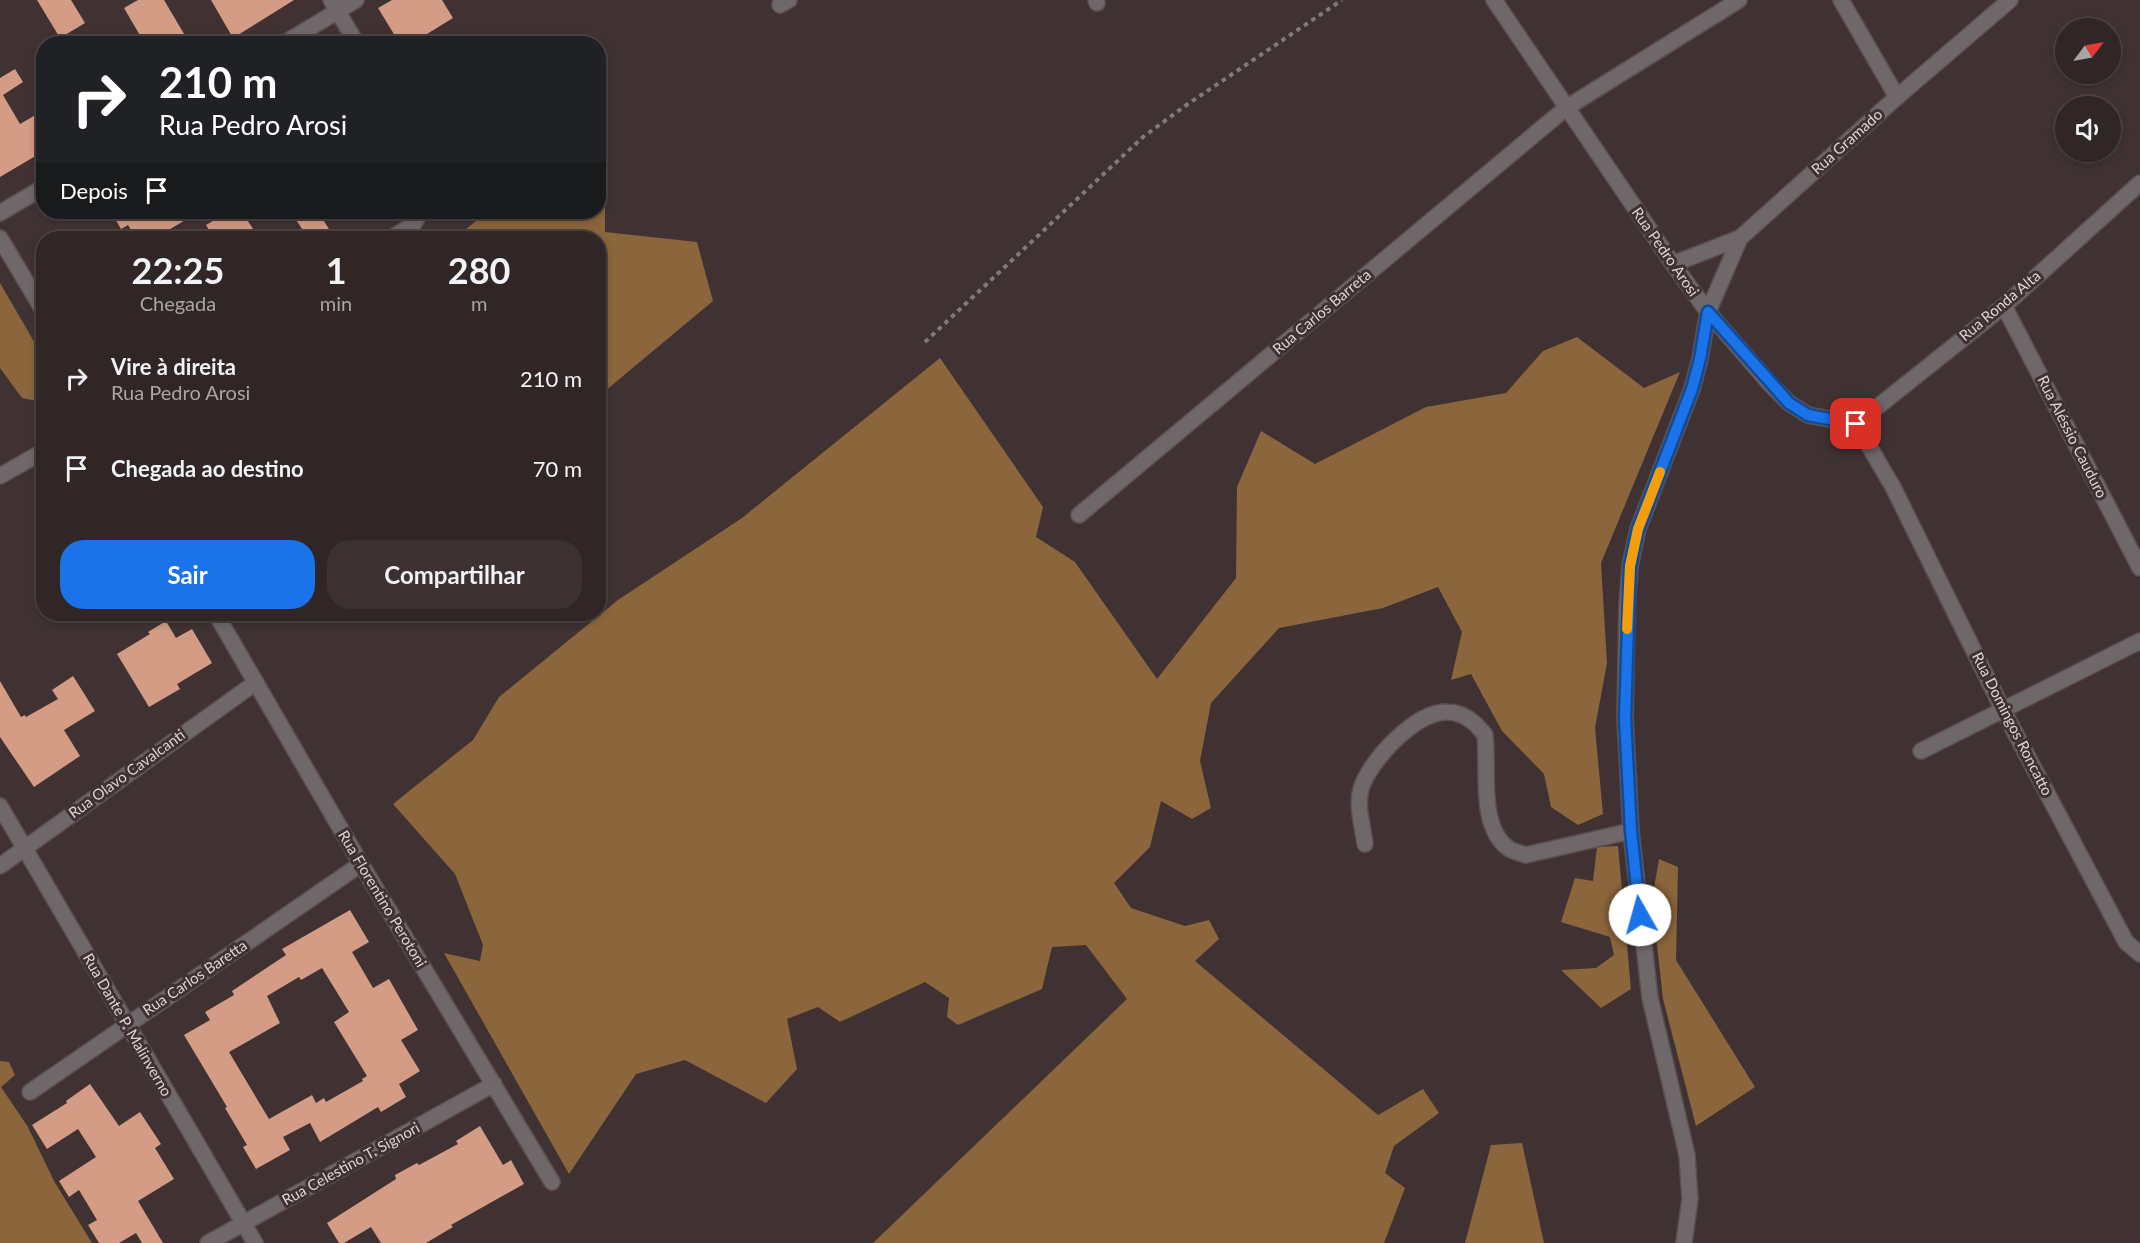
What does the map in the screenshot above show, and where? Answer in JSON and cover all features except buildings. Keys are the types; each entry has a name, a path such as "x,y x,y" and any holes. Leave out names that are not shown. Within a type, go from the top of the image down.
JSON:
{"street":[{"path":"293,36 334,5 356,0"},
{"name":"Rua Pedro Arosi","path":"1494,0 1708,312 1789,403 1808,415 1856,424"},
{"name":"Rua Carlos Barreta","path":"1079,515 1566,108 1739,0"},
{"path":"1841,0 1897,97"},
{"name":"Rua Gramado","path":"1673,264 1740,238 1897,97 2010,0"},
{"path":"334,5 352,36"},
{"name":"Rua Ronda Alta","path":"1856,424 2004,306 2140,183"},
{"path":"0,213 36,192"},
{"path":"403,231 413,225 417,219"},
{"path":"0,238 36,299"},
{"path":"1684,1243 1690,1199 1687,1155 1650,998 1631,831 1625,718 1630,566 1638,529 1692,389 1708,312 1740,238"},
{"name":"Rua Aléssio Cauduro","path":"2004,306 2140,568"},
{"name":"Rua Domingos Roncatto","path":"1856,424 1893,487 2004,712 2126,942 2140,954"},
{"path":"0,476 36,456"},
{"name":"Rua Florentino Perotoni","path":"220,621 361,864 552,1182"},
{"path":"1921,752 2004,712 2140,641"},
{"name":"Rua Olavo Cavalcanti","path":"0,866 255,683"},
{"path":"1365,844 1360,790 1371,768 1387,748 1406,731 1428,717 1447,712 1467,717 1485,735 1488,804 1493,830 1509,850 1526,855 1631,831"},
{"name":"Rua Dante P. Malinverno","path":"0,806 255,1243"},
{"name":"Rua Carlos Baretta","path":"30,1092 361,864"},
{"name":"Rua Celestino T. Signori","path":"208,1243 494,1084"}],"path":[{"path":"925,342 1143,137 1342,0"}],"shaded area":[{"path":"478,219 605,219 605,231 464,231"},
{"path":"606,232 697,242 713,301 606,390"},
{"path":"0,283 36,345 36,401 22,398 0,368"},
{"path":"1577,337 1644,388 1680,372 1601,563 1607,663 1595,728 1603,814 1578,825 1551,807 1544,774 1502,731 1471,674 1451,680 1462,632 1438,587 1383,608 1279,628 1211,703 1200,761 1211,808 1192,819 1161,801 1150,847 1114,883 1131,908 1185,926 1209,920 1219,939 1195,961 1378,1115 1423,1089 1439,1113 1394,1146 1385,1173 1405,1188 1384,1243 873,1243 1127,999 1086,945 1052,947 1042,989 958,1025 947,1017 949,998 925,982 840,1022 818,1007 787,1019 797,1069 766,1103 685,1060 636,1074 569,1174 444,953 480,961 483,945 455,874 393,804 473,740 499,697 592,621 606,621 606,610 618,600 742,518 940,358 1043,507 1036,537 1075,562 1157,679 1236,578 1237,487 1261,431 1315,464 1426,407 1506,393 1543,351"},
{"path":"1618,846 1631,989 1601,1008 1561,970 1596,968 1614,955 1610,937 1561,922 1575,878 1593,881 1597,847"},
{"path":"1659,859 1678,867 1676,960 1755,1087 1696,1126 1663,999 1652,900"},
{"path":"0,1061 9,1062 15,1075 1,1087 28,1127 54,1181 92,1243 0,1243"},
{"path":"1522,1143 1544,1243 1465,1243 1491,1145"}],"slow traffic":[{"path":"1627,629 1630,566 1638,529 1660,472"}],"route":[{"path":"1640,915 1631,831 1625,718 1630,566 1638,529 1692,389 1708,312 1789,403 1808,415 1856,424"}]}
